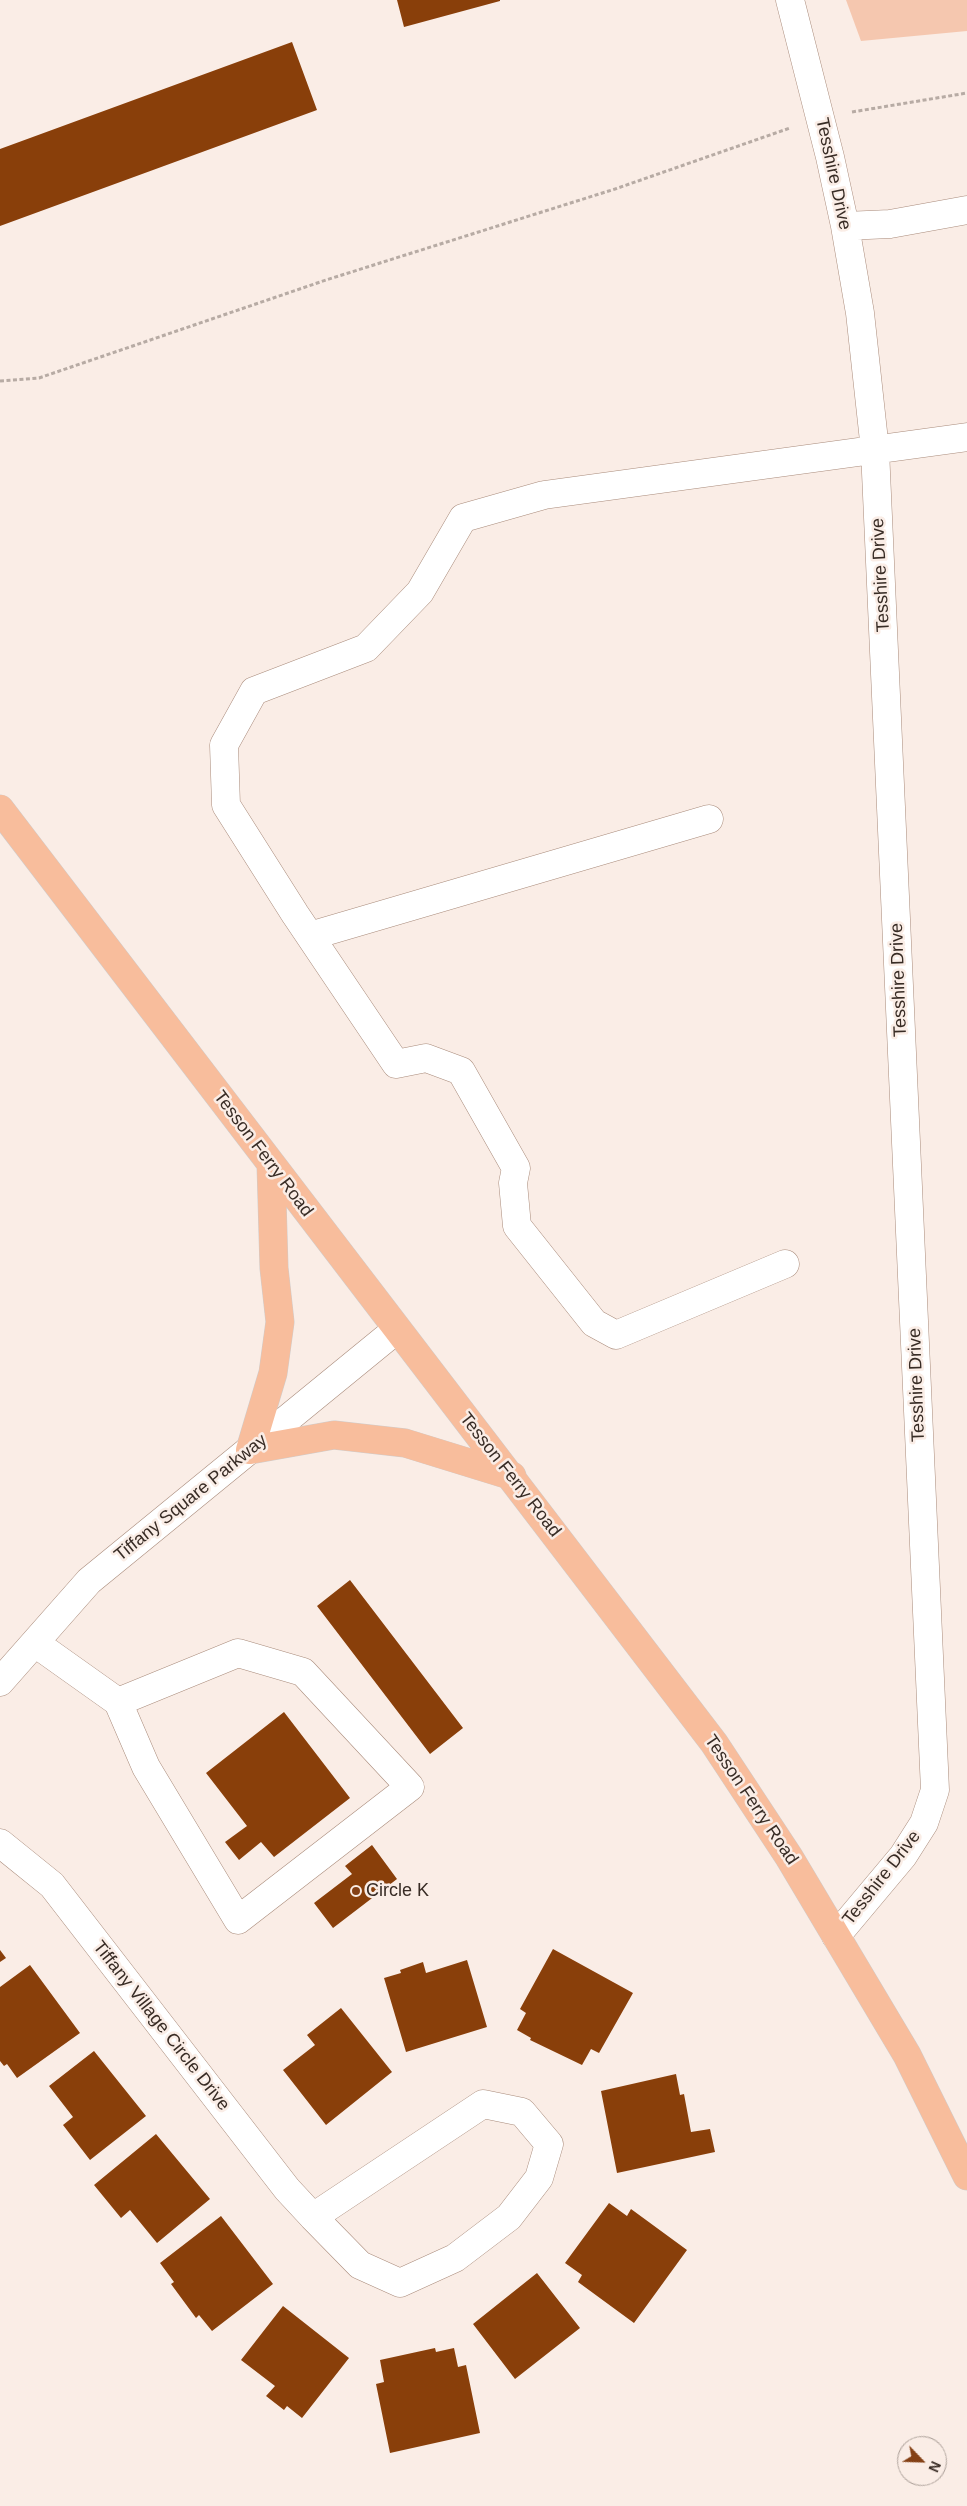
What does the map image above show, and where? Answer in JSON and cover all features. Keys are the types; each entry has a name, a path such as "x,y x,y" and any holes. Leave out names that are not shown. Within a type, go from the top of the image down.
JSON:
{"main road":[{"name":"Tesson Ferry Road","path":"0,809 396,1330 512,1476 714,1743 789,1857 907,2055 967,2176"},
{"path":"271,1165 274,1268 280,1322 272,1373 250,1450 334,1435 405,1442 512,1476"}],"street":[{"name":"Tesshire Drive","path":"790,0 828,147 845,226 860,313 875,450 934,1790 924,1823 903,1856 836,1936"},
{"path":"845,226 890,224 967,210"},
{"path":"785,1264 616,1335 594,1323 517,1226 513,1183 516,1168 462,1071 426,1058 396,1064 310,936 226,805 224,745 254,690 366,648 420,592 463,518 544,494 967,437"},
{"path":"310,936 709,819"},
{"name":"Tiffany Square Parkway","path":"0,1682 89,1581 396,1330"},
{"path":"34,1643 118,1702 146,1767 238,1920 410,1787 303,1672 238,1653 118,1702"},
{"name":"Tiffany Village Circle Drive","path":"0,1843 52,1885 287,2189 313,2217 360,2265 400,2283 455,2258 509,2217 539,2178 549,2144 522,2112 483,2104 313,2217"}],"path":[{"path":"847,113 967,93"},
{"path":"0,381 39,378 326,280 615,189 790,128"}],"shaded area":[{"path":"846,0 967,0 967,31 861,41"}],"building":[{"path":"397,0 500,0 500,1 404,27"},
{"path":"292,42 317,110 0,226 0,149"},
{"path":"350,1580 463,1728 430,1754 317,1606"},
{"path":"284,1712 350,1798 274,1857 261,1842 239,1860 225,1842 247,1826 206,1773"},
{"name":"Circle K","path":"372,1845 397,1879 333,1928 314,1903 352,1874 345,1866"},
{"path":"553,1949 633,1993 599,2053 591,2049 582,2065 530,2040 531,2038 517,2030 526,2013 520,2009"},
{"path":"0,1950 6,1958 0,1962"},
{"path":"467,1960 487,2027 406,2052 384,1978 401,1973 400,1970 423,1962 426,1973"},
{"path":"30,1965 80,2033 17,2078 7,2064 4,2066 0,2061 0,1987"},
{"path":"341,2008 392,2072 326,2125 283,2070 315,2045 307,2035"},
{"path":"94,2051 146,2116 90,2160 63,2125 73,2117 49,2086"},
{"path":"676,2074 680,2095 684,2094 691,2132 710,2129 715,2152 617,2173 601,2091"},
{"path":"156,2134 210,2199 157,2243 130,2210 121,2218 94,2185"},
{"path":"609,2203 627,2216 631,2209 687,2250 634,2323 578,2282 582,2275 565,2263"},
{"path":"221,2216 273,2284 212,2331 199,2315 196,2318 171,2284 174,2282 160,2263"},
{"path":"537,2273 580,2328 515,2379 473,2324"},
{"path":"283,2306 349,2358 302,2418 287,2406 284,2410 266,2396 275,2386 241,2360"},
{"path":"435,2348 436,2352 454,2348 458,2367 466,2365 480,2433 390,2453 376,2384 384,2382 380,2360"}],"place":[{"name":"Circle K","path":"356,1891"}]}
